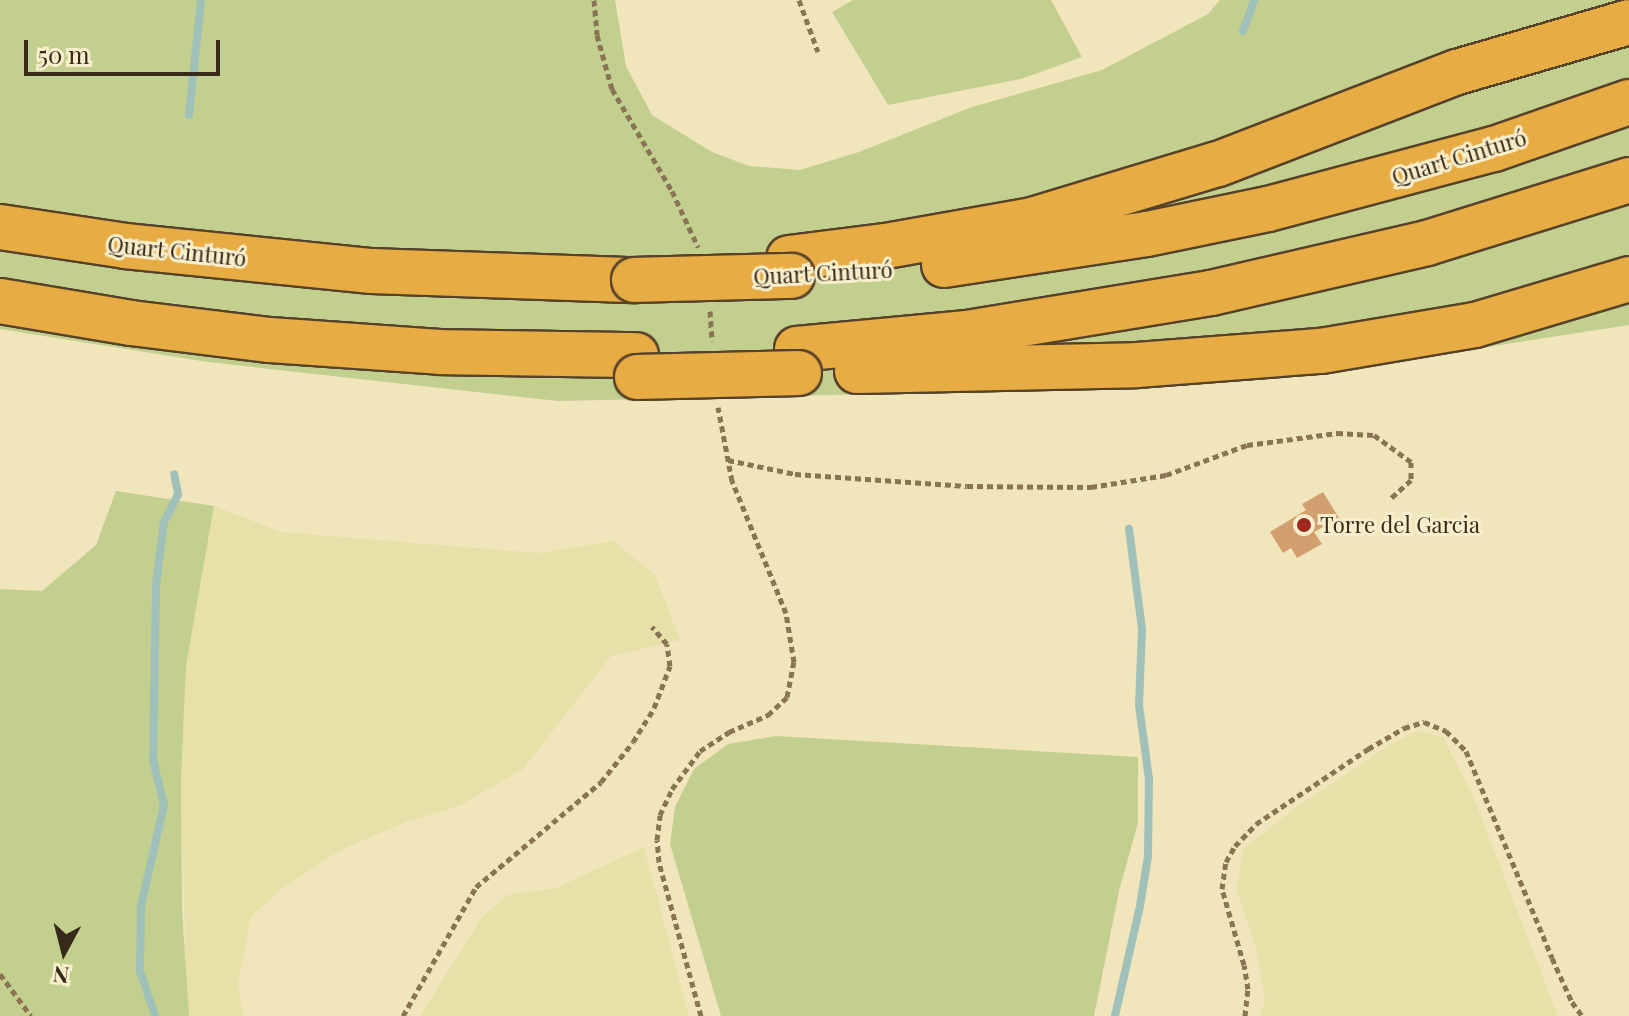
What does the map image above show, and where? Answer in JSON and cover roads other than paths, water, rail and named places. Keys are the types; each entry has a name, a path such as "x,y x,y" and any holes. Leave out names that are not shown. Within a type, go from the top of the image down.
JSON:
{"highway":[{"path":"790,267 1032,220 1218,164 1457,72 1629,22"},
{"name":"Quart Cinturó","path":"0,227 214,256 475,276 790,267 921,268 1044,251 1268,209 1494,149 1629,102"},
{"path":"798,361 1211,293 1427,243 1629,180"},
{"path":"0,301 131,323 270,340 636,366 798,361 1137,365 1321,351 1475,325 1629,279"}],"waterway":[{"path":"189,115 201,0"},
{"path":"1243,31 1254,0"},
{"path":"155,1016 140,971 141,906 164,805 153,760 156,585 164,522 178,494 174,474"},
{"path":"1115,1016 1148,856 1149,779 1139,705 1142,629 1129,529"}],"place":[{"name":"Torre del Garcia","path":"1304,525"}]}
